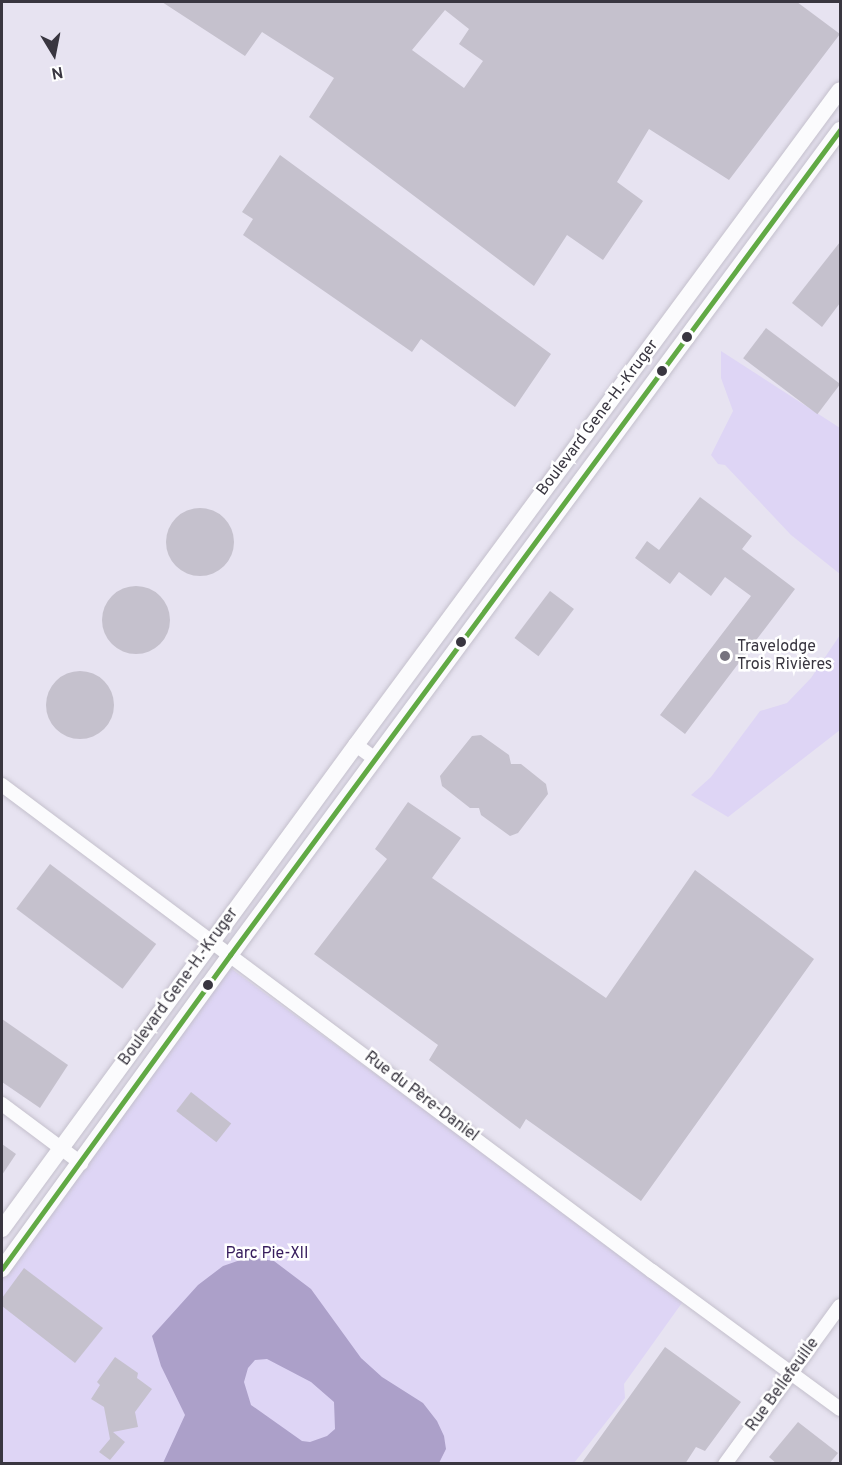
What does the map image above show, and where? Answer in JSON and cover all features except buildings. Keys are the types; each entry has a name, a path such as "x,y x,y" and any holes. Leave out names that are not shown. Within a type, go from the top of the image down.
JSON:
{"main road":[{"name":"Boulevard Gene-H.-Kruger","path":"2,1229 840,90"},
{"name":"Boulevard Gene-H.-Kruger","path":"2,1269 230,955 840,130"}],"street":[{"path":"356,745 375,759"},
{"name":"Rue du Père-Daniel","path":"2,785 840,1408"},
{"path":"2,1104 81,1163"},
{"name":"Rue Bellefeuille","path":"726,1464 840,1306"}],"green space":[{"path":"721,351 840,428 840,574 791,535 725,465 718,464 711,455 733,411 721,378"},
{"path":"840,635 840,730 728,817 691,795 711,777 760,711 787,703 811,678"},
{"name":"Parc Pie-XII","path":"222,962 684,1300 624,1384 625,1398 574,1463 2,1464 2,1270"}],"shaded area":[{"path":"249,1257 274,1261 311,1289 361,1358 382,1377 423,1403 437,1421 444,1436 446,1449 439,1463 163,1463 185,1415 161,1366 152,1336 198,1285 223,1266","holes":["267,1359 311,1382 334,1402 335,1429 327,1436 310,1442 302,1441 251,1405 244,1382 248,1368 255,1360"]}],"transit line":[{"path":"2,1269 230,955 840,130"}],"place":[{"name":"Travelodge Trois Rivières","path":"725,656"}]}
